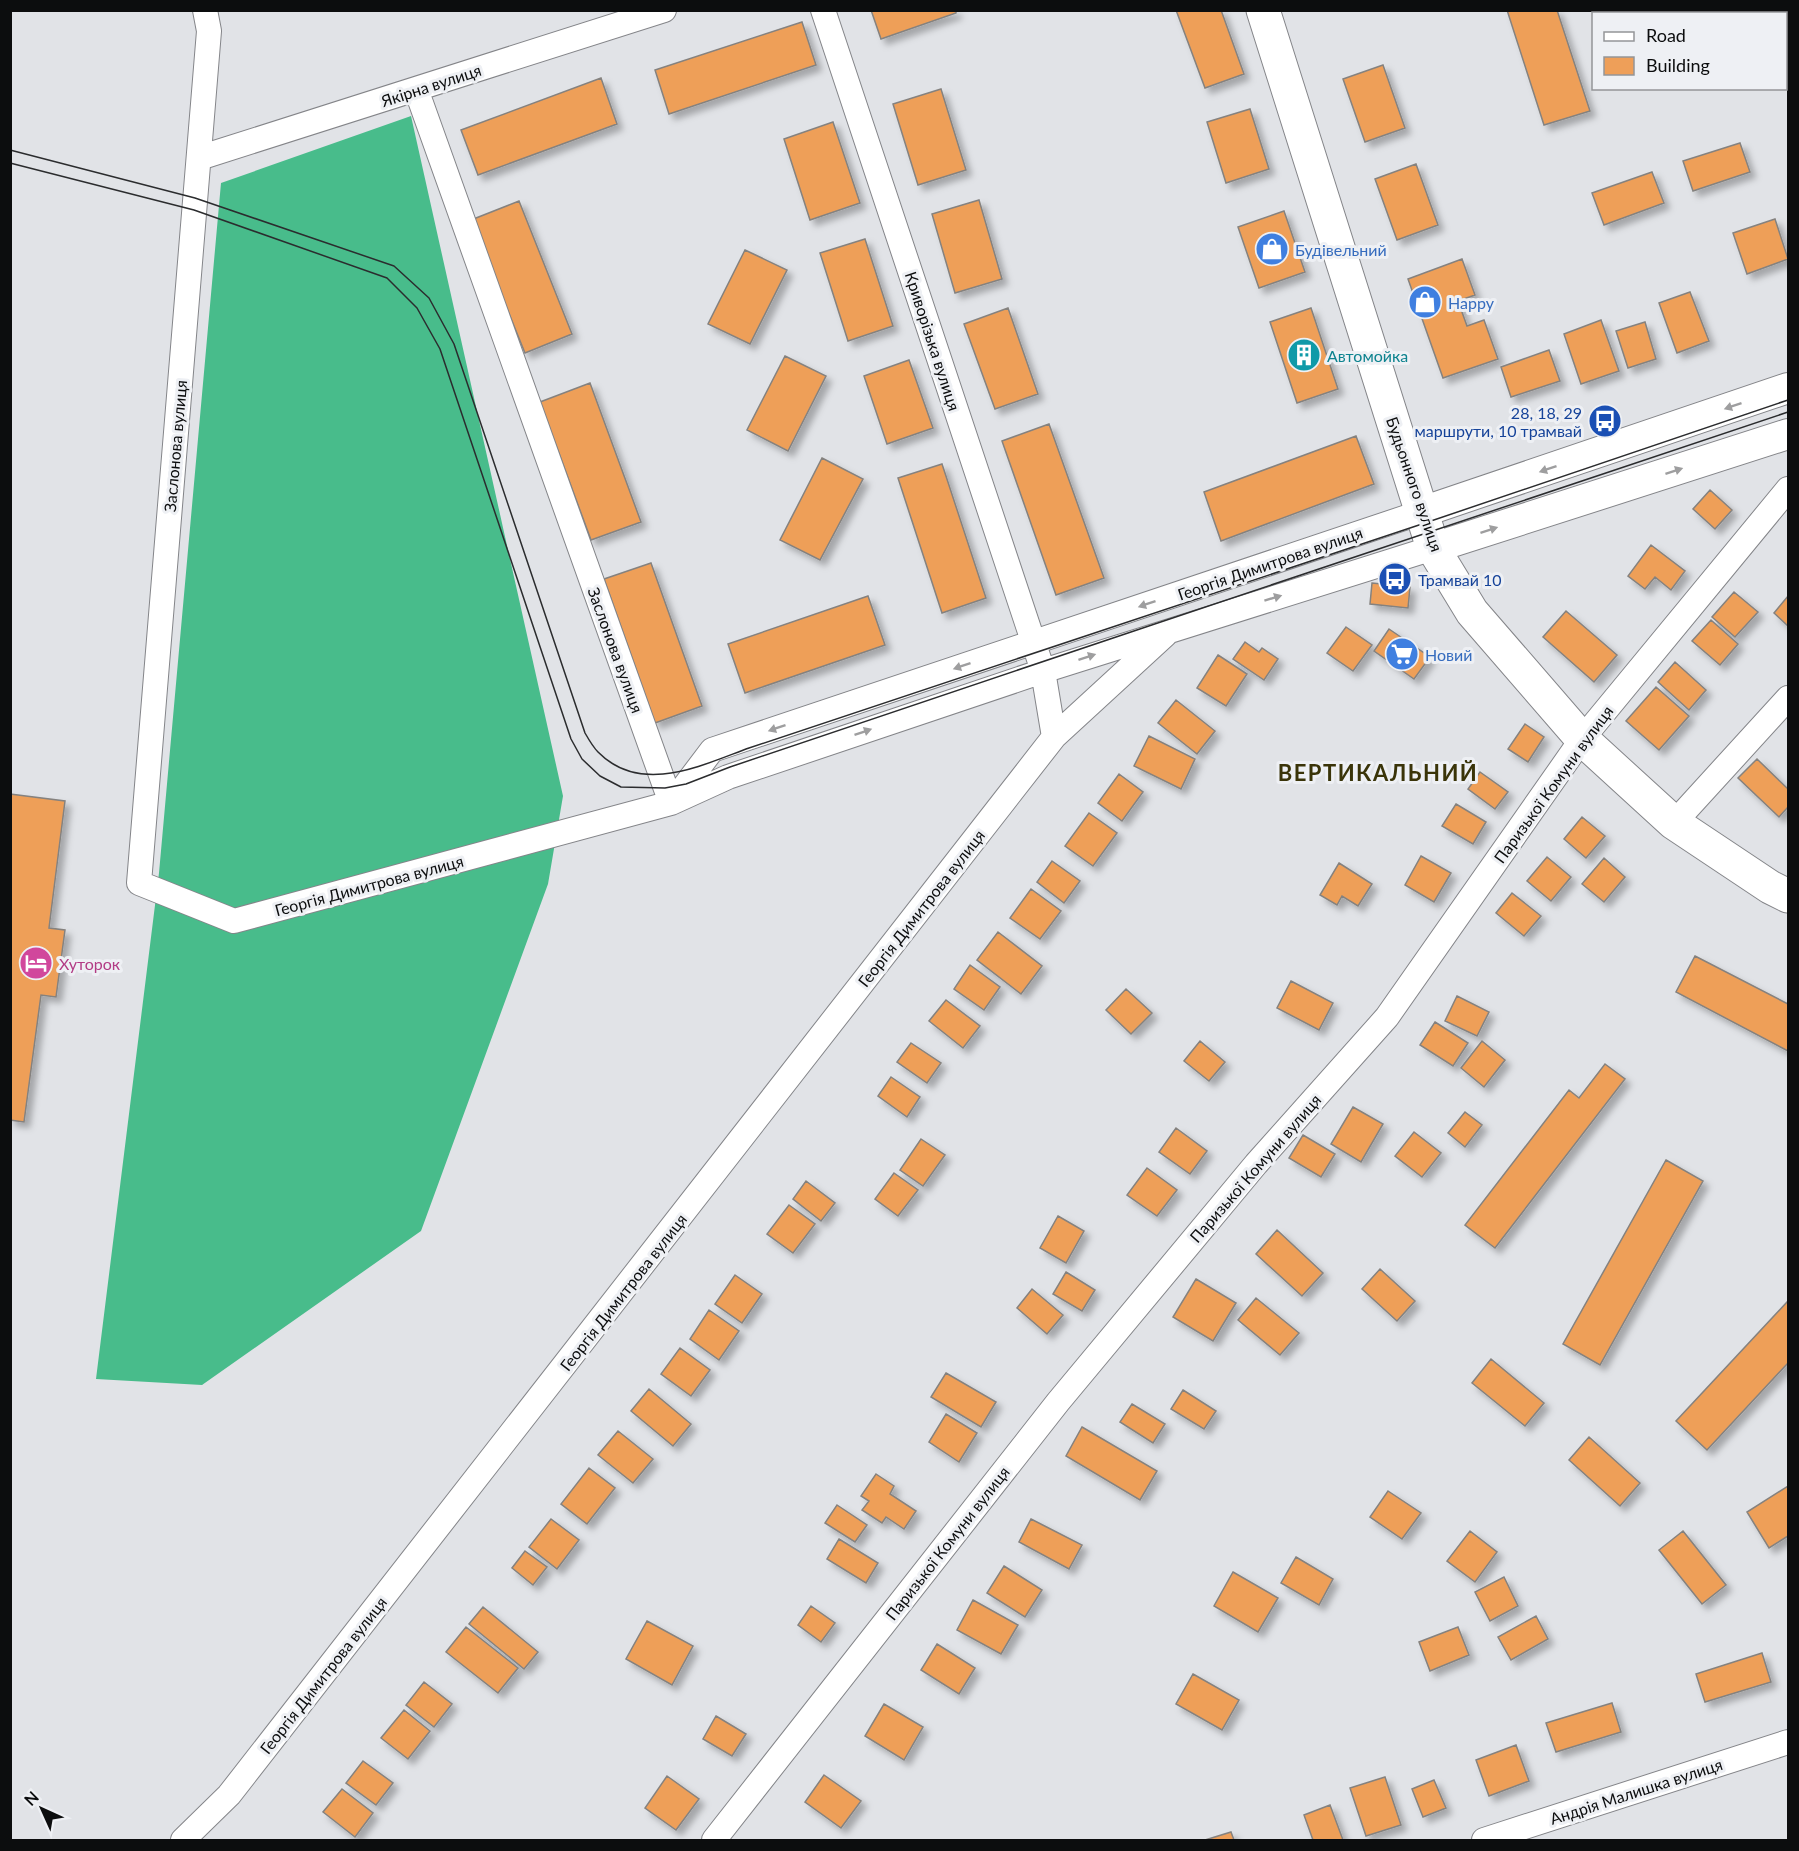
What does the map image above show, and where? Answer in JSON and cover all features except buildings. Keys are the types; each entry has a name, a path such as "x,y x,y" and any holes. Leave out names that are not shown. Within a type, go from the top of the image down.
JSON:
{"main road":[{"name":"Будьонного вулиця","path":"1263,10 1433,548 1472,612 1581,740 1674,823 1788,896"}],"street":[{"name":"Заслонова вулиця","path":"139,883 209,31 206,10"},
{"name":"Якірна вулиця","path":"199,158 664,10"},
{"name":"Криворізька вулиця","path":"823,10 1043,671"},
{"name":"Заслонова вулиця","path":"416,89 671,803"},
{"name":"Георгія Димитрова вулиця","path":"671,803 711,750 1788,388"},
{"name":"Георгія Димитрова вулиця","path":"139,883 234,921 671,803 728,777 1043,671 1788,434"},
{"name":"Паризької Комуни вулиця","path":"714,1840 1058,1402 1256,1164 1387,1017 1581,740 1788,489"},
{"name":"Георгія Димитрова вулиця","path":"183,1840 237,1785 1054,737 1171,629"},
{"path":"1043,671 1054,737"},
{"path":"1674,823 1788,698"},
{"name":"Андрія Малишка вулиця","path":"1484,1840 1788,1742"}],"green space":[{"path":"411,116 563,796 548,884 421,1231 202,1385 96,1379 159,873 221,183"}],"tram line":[{"path":"10,150 195,198 394,266 429,298 454,344 585,733 598,752 615,765 633,772 652,775 672,773 712,762 1788,400"},
{"path":"10,163 194,210 387,278 417,308 440,349 571,739 582,759 600,776 621,787 665,788 686,784 862,722 1788,412"}],"place":[{"name":"Будівельний","path":"1272,249"},
{"name":"Happy","path":"1425,302"},
{"name":"Автомойка","path":"1304,355"},
{"name":"28, 18, 29 маршрути, 10 трамвай","path":"1605,421"},
{"name":"Трамвай 10","path":"1395,579"},
{"name":"Новий","path":"1402,654"},
{"name":"Хуторок","path":"36,963"}],"district":[{"name":"ВЕРТИКАЛЬНИЙ","path":"1378,772"}]}
